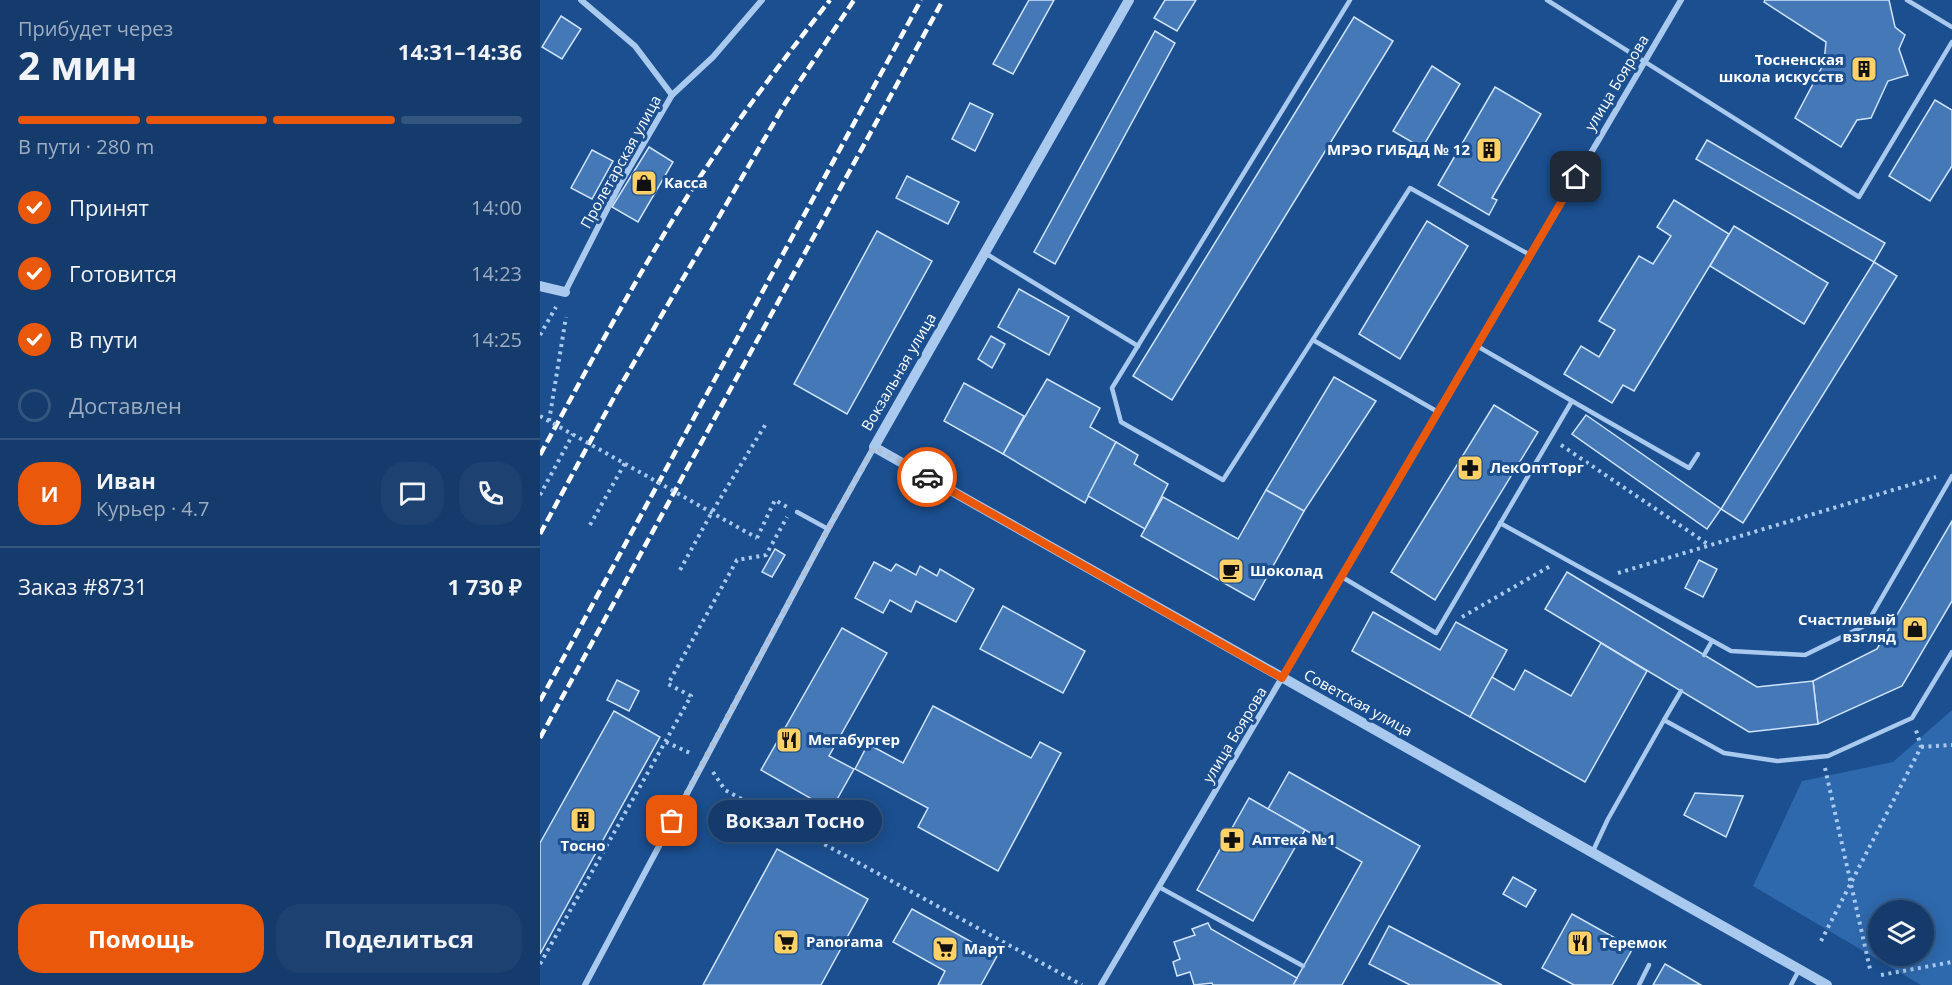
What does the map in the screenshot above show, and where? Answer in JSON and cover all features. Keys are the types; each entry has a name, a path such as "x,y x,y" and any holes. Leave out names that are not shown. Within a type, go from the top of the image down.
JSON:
{"street":[{"path":"581,0 635,46 672,95"},
{"name":"Пролетарская улица","path":"565,292 620,184 672,95 713,57 762,0"},
{"name":"Вокзальная улица","path":"585,985 828,529 1129,0"},
{"name":"улица Боярова","path":"1101,985 1681,0"},
{"path":"540,286 565,292"},
{"name":"Советская улица","path":"874,447 1827,985"}],"lane":[{"path":"1350,0 1112,388 1121,422 1223,480 1410,188 1530,255"},
{"path":"1547,0 1859,197 1952,42"},
{"path":"1907,0 1952,27"},
{"path":"985,253 1138,346"},
{"path":"1313,340 1438,412"},
{"path":"1477,345 1689,468 1698,454"},
{"path":"1342,577 1436,633 1572,402"},
{"path":"1500,524 1731,651 1805,655 1866,625 1952,476"},
{"path":"794,511 828,529"},
{"path":"1704,655 1712,641"},
{"path":"1664,720 1724,753 1777,761 1822,757 1912,718 1952,652"},
{"path":"1592,852 1608,819 1682,691"},
{"path":"1159,887 1303,966"},
{"path":"1639,985 1649,965"},
{"path":"1791,985 1799,970"}],"path":[{"path":"540,335 565,292"},
{"path":"549,421 566,318"},
{"path":"540,416 756,538 774,500"},
{"path":"680,570 712,512 767,422"},
{"path":"540,495 573,434"},
{"path":"1551,438 1709,546"},
{"path":"590,525 625,463"},
{"path":"1600,579 1941,476"},
{"path":"540,964 692,696 668,684 737,560 766,555 794,511"},
{"path":"1436,633 1563,558"},
{"path":"1821,941 1921,747 1912,718"},
{"path":"666,742 704,760 725,790 1082,985"},
{"path":"1921,747 1952,745"},
{"path":"1822,757 1870,969"},
{"path":"1881,975 1952,962"}],"shaded area":[{"path":"1952,710 1952,985 1921,985 1889,966 1934,966 1934,900 1868,900 1868,954 1753,886 1802,781 1893,762"}],"building":[{"path":"1029,0 1054,0 1013,74 993,64"},
{"path":"1165,0 1196,0 1177,31 1154,18"},
{"name":"Тосненская школа искусств","path":"1765,0 1889,0 1895,27 1905,35 1899,49 1908,75 1888,81 1871,118 1857,120 1841,147 1795,118 1824,63 1826,42 1764,2"},
{"path":"561,16 581,29 562,59 542,47"},
{"path":"1354,17 1393,41 1172,400 1133,376"},
{"path":"1155,31 1175,43 1055,264 1034,252"},
{"path":"1432,66 1460,84 1422,148 1393,131"},
{"name":"МРЭО ГИБДД № 12","path":"1495,87 1541,114 1492,198 1497,200 1489,215 1438,185"},
{"path":"1935,100 1952,110 1952,166 1930,201 1889,176"},
{"path":"970,103 993,114 975,151 952,139"},
{"path":"1707,140 1885,243 1874,262 1696,159"},
{"name":"Касса","path":"649,147 673,162 638,222 612,207"},
{"path":"592,150 613,161 592,199 571,188"},
{"path":"907,176 959,202 948,224 896,198"},
{"path":"1674,200 1729,234 1634,391 1623,385 1612,403 1564,374 1581,346 1599,357 1615,330 1599,321 1639,256 1653,264 1671,236 1657,227"},
{"path":"1427,221 1468,246 1400,359 1359,334"},
{"path":"1734,226 1828,283 1804,324 1710,266"},
{"path":"877,231 932,261 847,414 794,384"},
{"path":"1874,262 1897,276 1743,523 1721,509"},
{"path":"1019,289 1069,317 1049,355 998,327"},
{"path":"991,336 1005,344 992,368 978,359"},
{"path":"1334,377 1376,401 1304,511 1266,490"},
{"path":"1047,379 1100,408 1090,427 1116,442 1085,503 1003,454"},
{"path":"964,383 1024,416 1003,454 944,421"},
{"path":"1494,405 1538,432 1435,600 1391,572"},
{"path":"1586,415 1721,509 1707,529 1572,434"},
{"path":"1116,442 1138,455 1134,464 1168,484 1145,529 1088,496"},
{"path":"1266,490 1304,511 1254,600 1141,536 1163,497 1238,539"},
{"path":"1952,521 1952,601 1902,686 1818,724 1813,681 1877,649"},
{"path":"775,549 785,555 772,577 762,572"},
{"path":"1699,560 1717,569 1703,597 1685,588"},
{"path":"874,562 891,571 896,564 916,575 920,566 937,576 940,569 974,589 956,622 916,601 911,612 890,600 883,613 855,598"},
{"path":"1567,572 1757,687 1813,681 1818,724 1749,732 1545,609"},
{"path":"1003,606 1085,651 1063,693 980,649"},
{"path":"1373,612 1440,650 1456,622 1507,650 1470,717 1352,651"},
{"path":"842,628 887,653 829,756 854,769 831,810 761,770"},
{"path":"1601,643 1647,671 1585,782 1470,717 1492,677 1514,690 1525,670 1571,696"},
{"path":"617,680 639,691 629,711 607,700"},
{"path":"933,706 1031,758 1040,742 1061,753 998,871 918,827 928,808 855,769 868,744 903,763"},
{"name":"Тосно","path":"614,711 660,737 540,954 540,843"},
{"path":"1289,772 1420,846 1342,985 1293,985 1362,862 1268,809"},
{"path":"1695,793 1743,796 1726,837 1684,815"},
{"path":"1249,798 1305,830 1253,921 1197,890"},
{"name":"Panorama","path":"777,849 868,899 821,985 703,985"},
{"path":"1513,877 1536,890 1526,907 1503,894"},
{"name":"Март","path":"912,909 997,956 981,985 938,985 945,971 893,942"},
{"path":"1572,914 1633,948 1612,985 1574,985 1542,968"},
{"path":"1208,923 1211,929 1297,978 1293,985 1213,985 1212,983 1194,985 1190,972 1177,976 1173,962 1180,959 1174,942 1195,935 1192,929"},
{"path":"1389,926 1502,985 1410,985 1369,964"},
{"path":"1665,964 1701,985 1653,985"}],"railway":[{"path":"540,455 596,352 696,183 761,90 830,0"},
{"path":"540,534 618,390 786,102 854,0"},
{"path":"540,701 921,0"},
{"path":"540,738 943,0"}],"way so far":[{"path":"672,821 874,447 927,477"}],"place":[{"name":"Тосненская школа искусств","path":"1864,69"},
{"name":"МРЭО ГИБДД № 12","path":"1489,150"},
{"name":"Касса","path":"644,183"},
{"name":"ЛекОптТорг","path":"1470,468"},
{"name":"Шоколад","path":"1231,571"},
{"name":"Счастливый взгляд","path":"1915,629"},
{"name":"Мегабургер","path":"789,740"},
{"name":"Тосно","path":"583,820"},
{"name":"Вокзал Тосно","path":"672,821"},
{"name":"Аптека №1","path":"1232,840"},
{"name":"Panorama","path":"786,942"},
{"name":"Теремок","path":"1580,943"},
{"name":"Март","path":"945,949"}],"route":[{"path":"927,477 1282,678 1576,177"}]}
